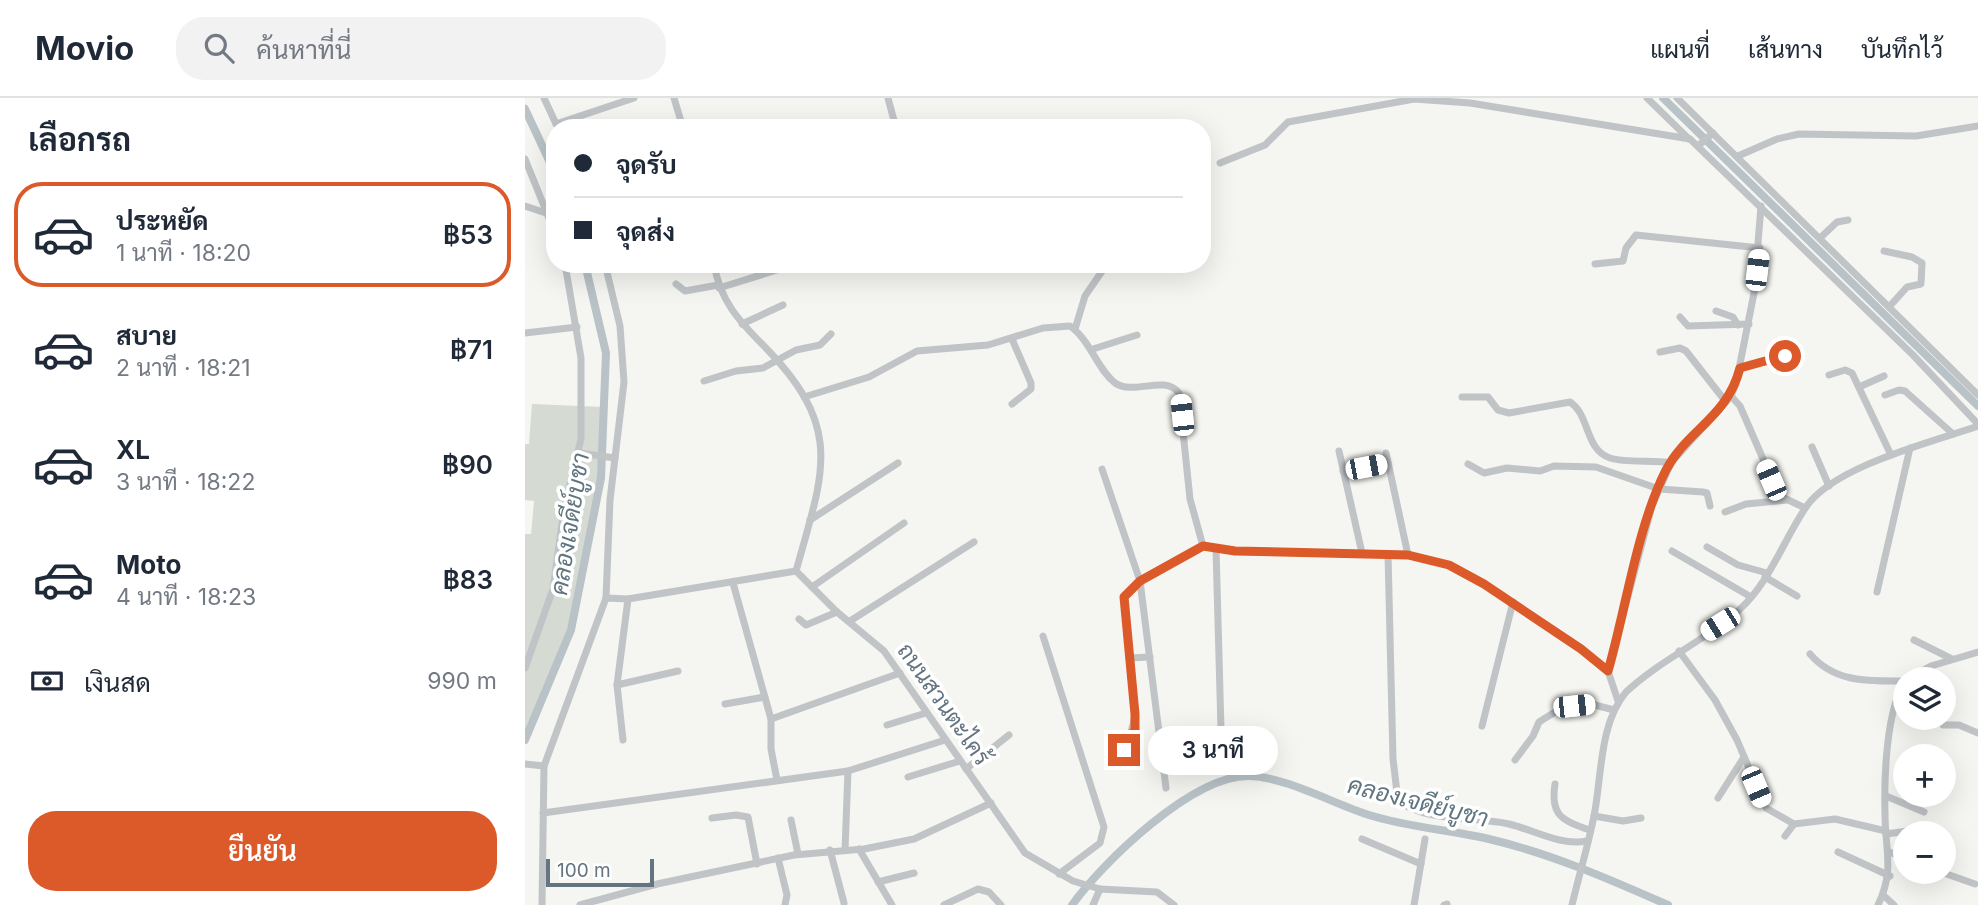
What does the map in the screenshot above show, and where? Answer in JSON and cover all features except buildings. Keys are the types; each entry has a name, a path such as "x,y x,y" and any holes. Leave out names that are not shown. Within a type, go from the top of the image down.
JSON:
{"street":[{"path":"544,98 554,119"},
{"path":"576,119 634,98"},
{"path":"674,98 680,119"},
{"path":"888,98 894,119"},
{"path":"1572,905 1594,816 1601,764 1618,701 1637,681 1738,611 1766,575 1805,508 1829,486 1891,455 1978,425 1700,145 1690,139 1647,98"},
{"path":"1677,98 1978,395"},
{"path":"1220,163 1259,149 1288,122 1414,99 1470,103 1690,139"},
{"path":"1738,156 1777,139 1798,134 1916,136 1978,126"},
{"path":"1700,145 1711,134"},
{"path":"525,159 546,209"},
{"path":"525,206 546,213"},
{"path":"1608,671 1646,526 1659,489 1671,463 1729,399 1740,368 1760,248 1761,206"},
{"path":"1820,238 1837,222 1848,220"},
{"path":"1595,264 1623,261 1626,248 1636,235 1760,248"},
{"path":"1884,251 1912,257 1922,262 1924,268 1921,284 1907,287 1889,307"},
{"path":"525,667 552,589 564,509 579,453 582,396 577,327 567,273"},
{"path":"542,905 543,813 540,766 606,598 613,458 624,382 620,326 606,273"},
{"path":"606,598 628,599 796,571 823,457 818,428 804,397 778,360 742,324 725,302 716,273"},
{"path":"676,284 685,291 719,287 766,273"},
{"path":"1075,329 1085,296 1101,273"},
{"path":"742,324 783,305"},
{"path":"1716,311 1733,317 1738,325"},
{"path":"1680,317 1688,326 1749,324"},
{"path":"804,397 869,377 917,351 955,350 1012,339 1059,325 1075,329 1093,349 1115,383 1125,387 1166,385 1174,387 1179,393 1190,499 1203,546"},
{"path":"525,333 577,327"},
{"path":"704,382 745,369 764,368 796,350 820,345 831,334"},
{"path":"1093,349 1137,335"},
{"path":"1012,339 1031,383 1031,389 1012,404"},
{"path":"1660,352 1680,348 1686,351 1729,399 1739,406 1771,480 1787,500 1805,508"},
{"path":"1740,368 1776,358"},
{"path":"1829,375 1849,370 1891,455"},
{"path":"1859,387 1884,376"},
{"path":"1885,395 1899,390 1905,391 1953,434"},
{"path":"1462,397 1488,397 1498,410 1509,413 1570,402 1582,413 1596,447 1607,457 1671,463"},
{"path":"1812,447 1829,486"},
{"path":"1877,592 1910,448"},
{"path":"1339,451 1361,553"},
{"path":"579,453 613,458"},
{"path":"1386,453 1408,555"},
{"path":"810,520 898,463"},
{"path":"1343,471 1388,463"},
{"path":"1468,464 1484,472 1507,468 1540,471 1554,466 1596,467 1659,489 1703,492 1709,497 1710,506"},
{"path":"1102,469 1140,581 1166,788"},
{"path":"1725,512 1746,504 1787,500"},
{"path":"813,587 904,523"},
{"path":"850,621 974,542"},
{"path":"1122,764 1124,750 1135,729 1124,597 1140,581 1203,546 1216,549 1408,555 1449,565 1513,602 1581,649 1608,671 1618,701"},
{"path":"1707,547 1738,565 1766,575 1797,596"},
{"path":"1216,549 1221,729"},
{"path":"1672,551 1751,597"},
{"path":"1388,554 1394,771 1398,801 1422,811 1480,822 1506,823 1566,841 1587,841"},
{"name":"ถนนสวนตะไคร้","path":"796,571 884,651 1025,853 1073,881 1096,888 1146,889 1157,892 1174,905"},
{"path":"733,583 771,719 771,749 777,780"},
{"path":"623,740 617,685 628,599"},
{"path":"1482,726 1513,602"},
{"path":"799,619 806,625 837,611"},
{"path":"1044,636 1104,827 1100,843 1059,874"},
{"path":"1914,640 1952,659"},
{"path":"1679,651 1715,700 1766,808 1794,824 1835,819 1893,832"},
{"path":"1934,667 1978,652"},
{"path":"1810,654 1831,673 1872,680 1893,680"},
{"path":"1129,658 1150,657"},
{"path":"617,685 678,671"},
{"path":"771,719 900,673"},
{"path":"725,705 765,697"},
{"path":"1515,760 1533,736 1539,722 1555,712 1591,705 1614,710"},
{"path":"887,725 926,713"},
{"path":"1878,905 1889,876 1886,796 1893,724"},
{"path":"1956,725 1978,733"},
{"path":"966,769 1009,735"},
{"path":"543,813 848,771 945,740"},
{"path":"1718,798 1744,757"},
{"path":"908,778 960,761"},
{"path":"525,764 540,766"},
{"path":"845,850 848,771"},
{"path":"1556,783 1553,799 1557,811 1572,824 1590,830"},
{"path":"1886,796 1924,812"},
{"path":"580,905 657,884 798,854 859,849 913,839 991,803"},
{"path":"712,818 736,815 748,817 757,864"},
{"path":"1594,816 1623,821 1641,818"},
{"path":"791,820 798,854"},
{"path":"1785,836 1794,824"},
{"path":"1361,839 1421,864"},
{"path":"1417,904 1425,839"},
{"path":"859,849 892,905"},
{"path":"830,850 844,903"},
{"path":"1838,852 1889,876"},
{"path":"1889,852 1893,853"},
{"path":"778,858 787,895 785,905"},
{"path":"878,882 914,873"},
{"path":"1956,877 1975,884"},
{"path":"1093,905 1096,888"},
{"path":"944,905 978,889 989,892 1001,905"},
{"path":"1882,895 1894,905"}],"shaded area":[{"path":"532,404 604,407 601,478 571,630 525,740 525,534 531,534 534,501 525,500 525,444 529,444"}],"waterway":[{"path":"1663,98 1978,406"},
{"name":"คลองเจดีย์บูชา","path":"525,109 546,154"},
{"name":"คลองเจดีย์บูชา","path":"525,740 571,630 601,478 606,353 587,273"},
{"name":"คลองเจดีย์บูชา","path":"1072,905 1127,845 1176,805 1201,790 1226,780 1248,776 1293,785 1383,819 1489,839 1535,852 1668,905"}],"route":[{"path":"1124,750 1135,729 1135,714 1124,597 1128,590 1140,581 1203,546 1235,551 1408,555 1449,565 1531,614 1608,671 1646,526 1666,470 1731,396 1740,368 1776,358 1781,362 1785,356"}]}
